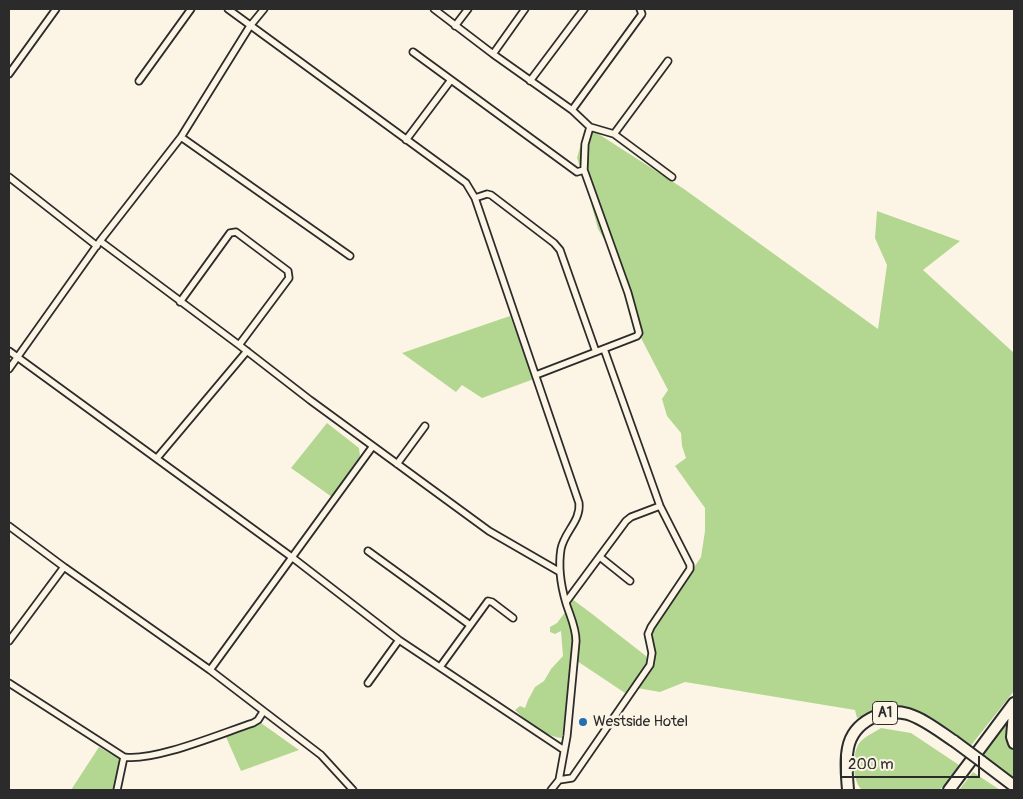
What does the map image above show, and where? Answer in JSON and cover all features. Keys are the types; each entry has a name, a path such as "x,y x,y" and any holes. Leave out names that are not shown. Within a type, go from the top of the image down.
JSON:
{"highway":[{"path":"949,790 1014,703"},
{"name":"A1","path":"848,790 846,760 848,746 854,734 870,718 894,712 920,719 954,741 1014,786"},
{"path":"1014,713 1012,737 1014,743"},
{"path":"846,772 856,790"},
{"path":"943,790 964,772"}],"street":[{"path":"9,74 56,9"},
{"path":"139,81 192,9"},
{"path":"228,9 466,183 475,198 580,509 561,546 560,572 566,602 576,635 564,750 559,780 551,790"},
{"path":"9,369 98,244 181,137 250,26 264,9"},
{"path":"434,9 572,110 590,127 614,134 672,177"},
{"path":"455,26 468,9"},
{"path":"493,54 525,9"},
{"path":"530,81 584,9"},
{"path":"572,110 642,14 640,9"},
{"path":"413,52 577,172 584,170"},
{"path":"614,134 668,61"},
{"path":"406,140 451,80"},
{"path":"536,375 637,336 639,333 628,293 584,170 585,144 590,127"},
{"path":"181,137 350,256"},
{"path":"9,177 98,244 239,344 489,531 560,572"},
{"path":"475,198 487,194 492,195 554,243 560,250 596,352"},
{"path":"180,302 230,233 236,232 288,271 289,275 289,278 239,344"},
{"path":"559,780 572,778 650,665 652,653 648,634 650,627 690,569 690,564 660,506 604,349"},
{"path":"9,351 293,558 399,640 564,750"},
{"path":"157,458 246,351"},
{"path":"397,464 425,426"},
{"path":"210,670 373,446"},
{"path":"566,602 628,519 660,506"},
{"path":"9,526 210,670 322,755 354,790"},
{"path":"368,551 470,626"},
{"path":"600,557 630,581"},
{"path":"9,642 64,567"},
{"path":"440,667 488,601 513,618"},
{"path":"368,683 399,640"},
{"path":"9,683 124,757 140,757 175,749 253,723 258,720 263,712"},
{"path":"116,790 124,757"}],"green space":[{"path":"584,133 597,133 684,189 878,329 887,265 875,238 877,211 960,241 923,270 1014,353 1014,691 969,748 914,712 887,707 857,718 855,710 685,682 660,692 637,688 654,664 652,630 701,557 705,531 705,508 675,466 686,458 682,446 681,433 667,416 662,399 668,390 641,338 630,291 615,249 604,239 598,229 577,158"},
{"path":"510,316 534,379 482,398 462,385 456,392 402,353"},
{"path":"327,423 359,448 360,456 332,497 291,468"},
{"path":"572,599 646,656 649,663 625,693 577,661 579,632 568,603"},
{"path":"566,611 574,641 562,738 543,732 515,710 520,706 525,708 535,687 544,681 551,669 563,656 561,631 555,634 550,632 550,627 557,623"},
{"path":"1009,718 1010,746 1014,751 1014,782 981,755"},
{"path":"261,723 299,750 241,771 226,737"},
{"path":"881,728 911,733 959,765 949,784 938,790 862,790 856,780 854,759 856,752 861,741"},
{"path":"99,747 121,760 114,790 71,790"},
{"path":"973,772 1000,790 959,790"}],"place":[{"name":"Westside Hotel","path":"583,722"}]}
